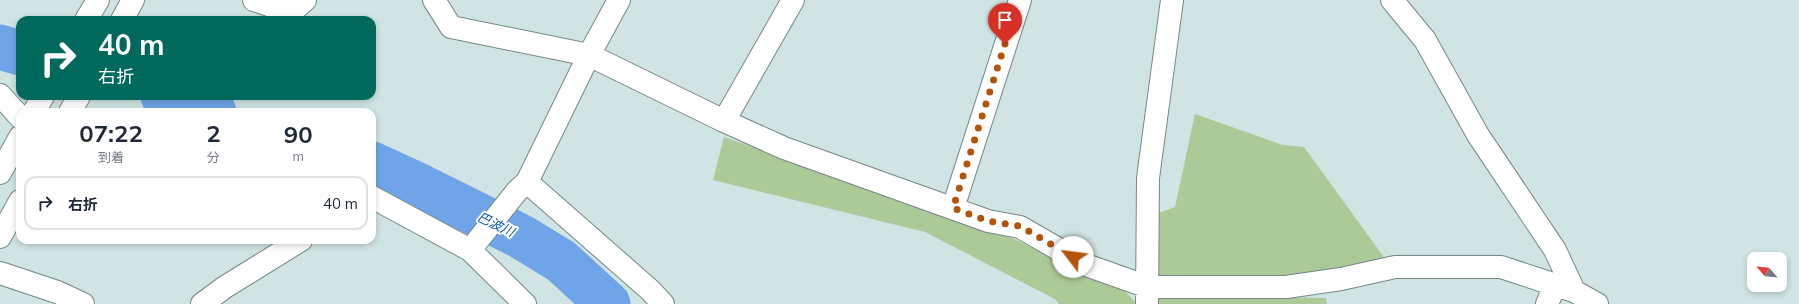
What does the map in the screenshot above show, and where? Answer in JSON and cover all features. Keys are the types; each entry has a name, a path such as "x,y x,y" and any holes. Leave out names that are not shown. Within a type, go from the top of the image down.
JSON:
{"street":[{"path":"88,16 98,0"},
{"path":"124,16 134,0"},
{"path":"254,0 272,6 296,8 305,0"},
{"path":"434,0 451,27 589,55 724,121 784,148 988,221 1020,226 1086,265 1147,296 1286,287 1403,267 1501,267 1558,293 1597,304"},
{"path":"477,242 522,186 619,0"},
{"path":"724,121 793,0"},
{"path":"953,208 1020,0"},
{"path":"1147,296 1148,178 1172,0"},
{"path":"1392,0 1425,40 1478,135 1555,250 1558,293"},
{"path":"0,95 16,113"},
{"path":"0,173 16,144"},
{"path":"522,186 650,290 663,304"},
{"path":"376,199 477,242 525,304"},
{"path":"0,237 16,209"},
{"path":"202,304 225,287 295,244"},
{"path":"0,273 57,292 83,304"}],"green space":[{"path":"1195,114 1283,145 1304,147 1386,260 1294,278 1155,277 1156,214 1175,207"},
{"path":"724,137 1003,234 1125,291 1137,304 1059,304 1055,299 925,232 713,180"},
{"path":"1152,295 1326,298 1327,304 1152,304"}],"waterway":[{"name":"巴波川","path":"0,47 16,52"},
{"name":"巴波川","path":"176,100 201,108"},
{"name":"巴波川","path":"376,166 520,236 561,261 608,304"}],"route":[{"path":"1005,44 953,208 988,221 1020,226 1073,257"}]}
